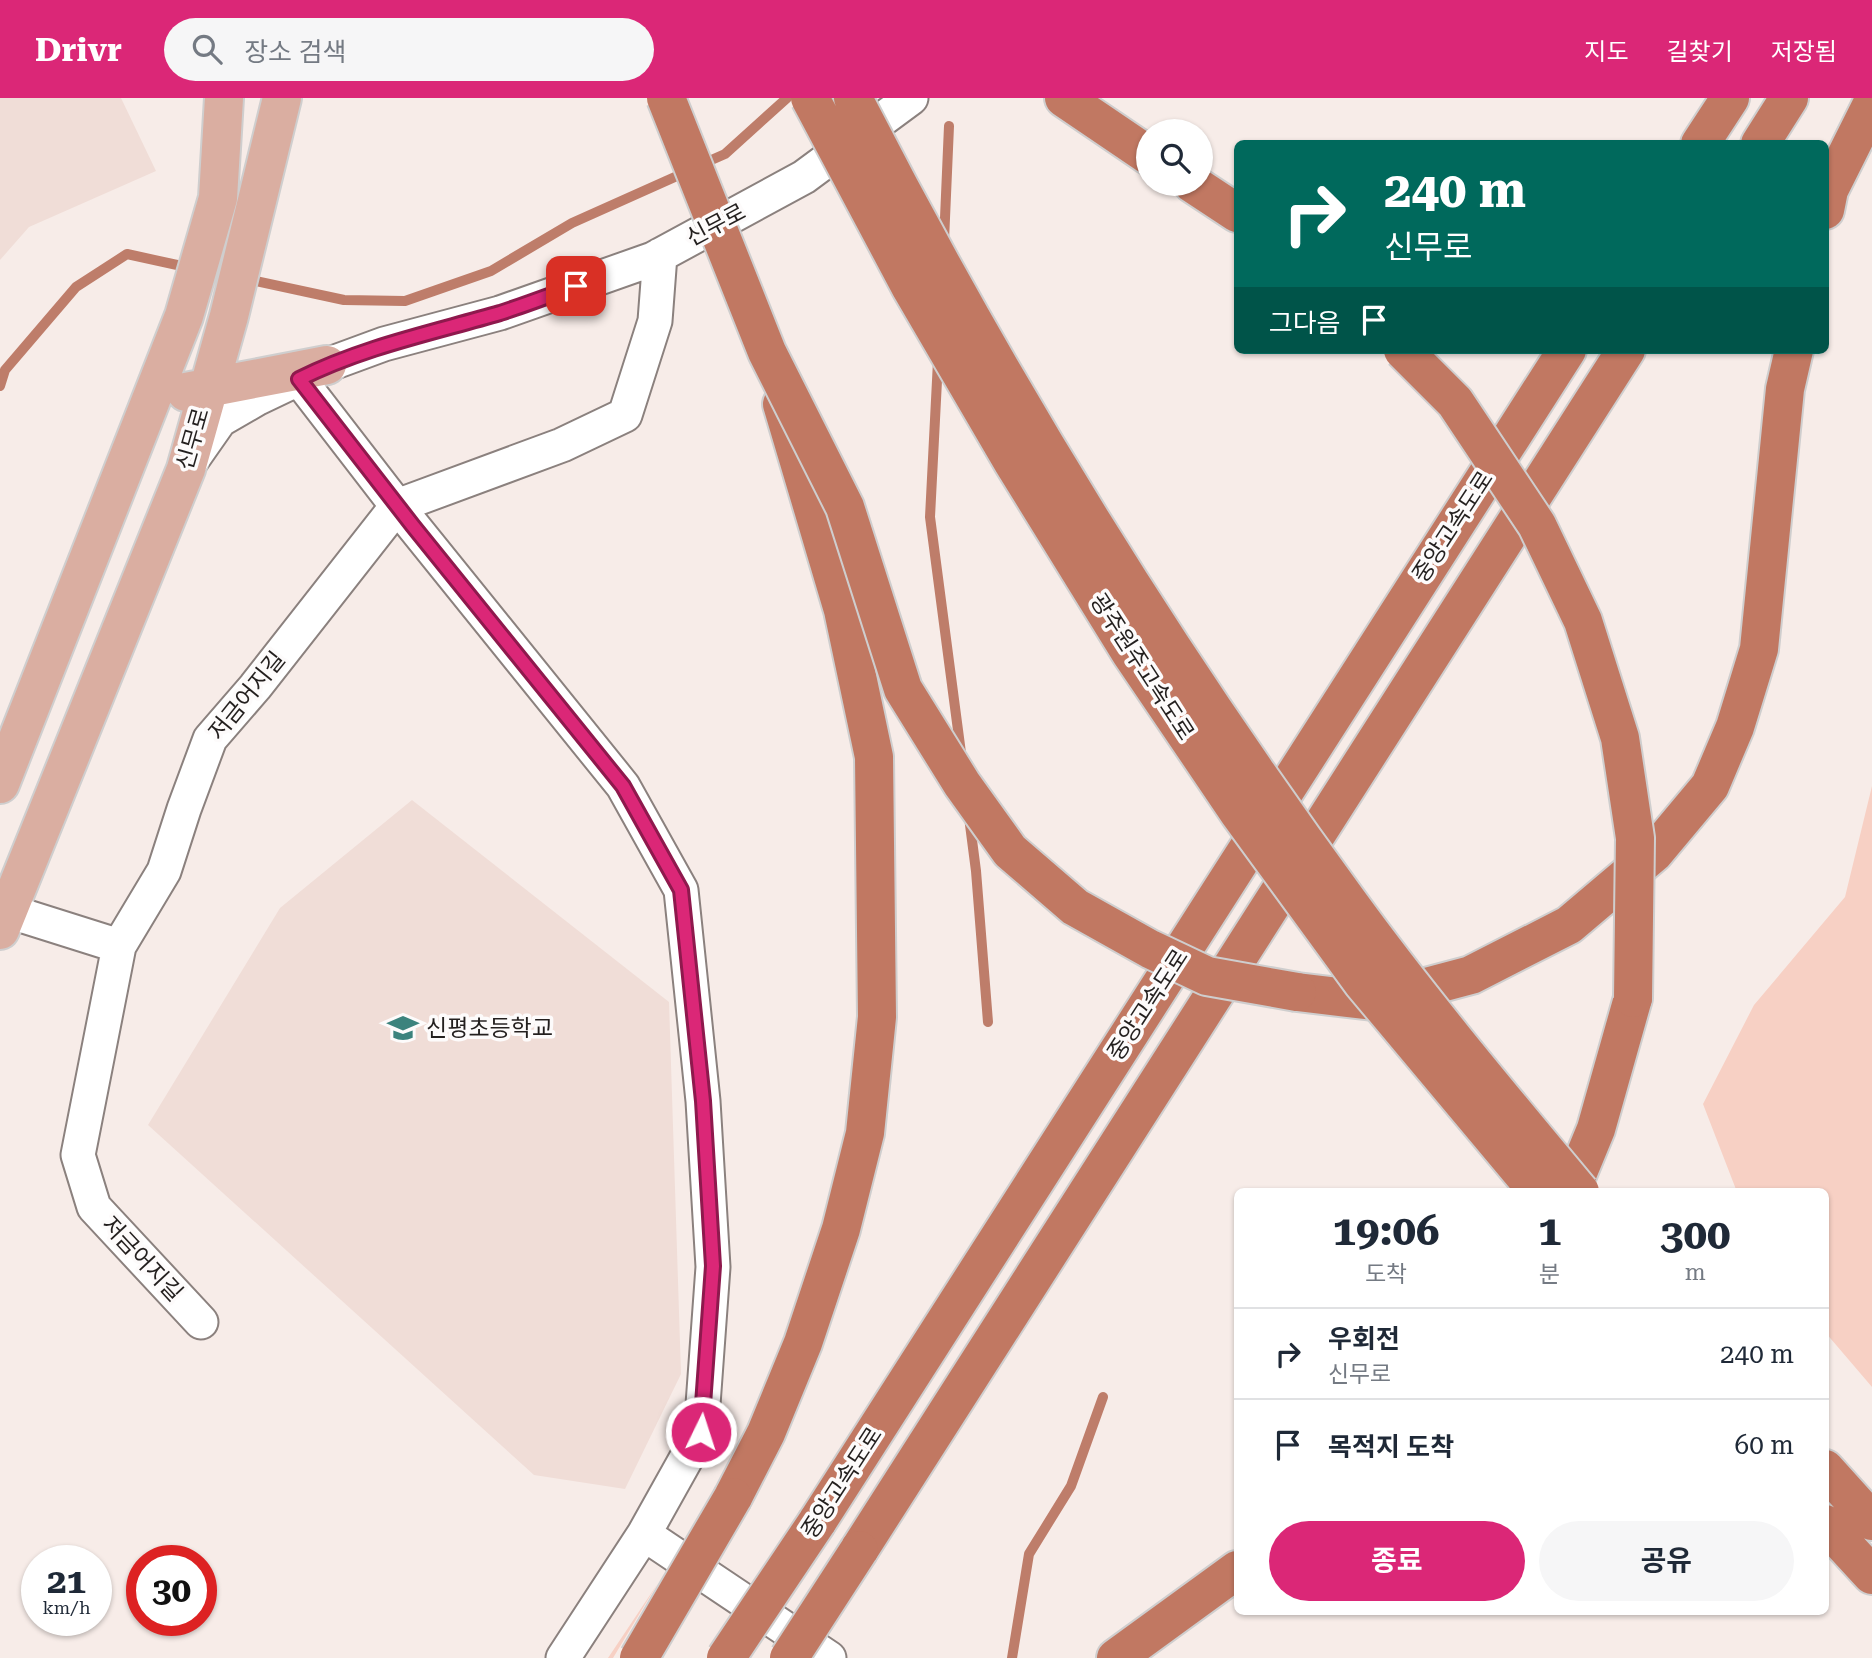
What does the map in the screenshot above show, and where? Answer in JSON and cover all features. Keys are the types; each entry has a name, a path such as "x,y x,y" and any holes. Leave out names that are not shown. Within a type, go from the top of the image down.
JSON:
{"highway":[{"path":"666,98 767,352 845,507 902,690 962,784 1010,851 1075,907 1150,949 1207,976 1297,992 1373,1000 1471,975 1569,925 1654,853 1710,786 1735,727 1759,649 1785,389 1793,354"},
{"name":"광주원주고속도로","path":"810,98 918,300 1012,461 1130,652 1239,813 1363,983 1535,1188"},
{"name":"광주원주고속도로","path":"853,98 1008,381 1171,645 1349,904 1577,1188"},
{"path":"1064,98 1136,147"},
{"path":"1703,140 1730,98"},
{"path":"1763,140 1789,98"},
{"path":"1829,190 1865,118"},
{"path":"1211,196 1234,211"},
{"path":"639,1658 733,1497 766,1433 803,1343 841,1229 862,1145 877,1017 874,757 842,610 767,352"},
{"path":"1407,354 1455,402 1538,525 1583,621 1620,738 1635,838 1633,998 1596,1129 1572,1188"},
{"name":"중앙고속도로","path":"726,1658 817,1522 1564,354"},
{"path":"789,1658 1623,354"},
{"path":"1829,1473 1872,1521"},
{"path":"1829,1528 1872,1575"},
{"path":"1117,1658 1234,1572"}],"main road":[{"path":"0,784 184,316 218,198 224,98"},
{"path":"153,396 208,389 254,219 282,98"},
{"path":"226,325 252,361 313,372"},
{"name":"신무로","path":"4,920 186,469 208,389 313,372"}],"street":[{"name":"신무로","path":"313,372 384,344 500,313 660,255 804,177 911,98"},
{"path":"397,506 562,445 625,415 655,321 660,255"},
{"path":"186,469 220,421 258,398 313,372 397,506 623,786 681,890 703,1101 713,1266 701,1432 645,1534 563,1658"},
{"name":"저금어지길","path":"201,1322 94,1207 78,1154 119,946 164,871 210,739 255,687 397,506"},
{"path":"4,920 119,946"},
{"path":"645,1534 829,1658"}],"shaded area":[{"path":"0,98 121,98 156,171 29,227 0,260"},
{"path":"1872,786 1872,1387 1829,1337 1829,1188 1735,1188 1703,1104 1754,1005 1845,897"},
{"path":"412,800 669,1002 681,1374 625,1489 534,1475 148,1125 280,908"},
{"path":"658,1583 613,1658 608,1658"}],"waterway":[{"path":"700,165 725,154 787,98"},
{"path":"944,241 949,126"},
{"path":"246,279 344,300 405,301 491,271 572,223 686,172"},
{"path":"0,386 5,370 76,287 127,254 191,268"},
{"path":"938,361 930,517 961,753"},
{"path":"969,817 988,1022"},
{"path":"1012,1658 1029,1554 1071,1486 1103,1397"}],"place":[{"name":"신평초등학교","path":"403,1028"}],"route":[{"path":"576,286 500,313 384,344 327,365 299,379 413,526 623,786 681,890 703,1101 713,1266 701,1432"}]}
